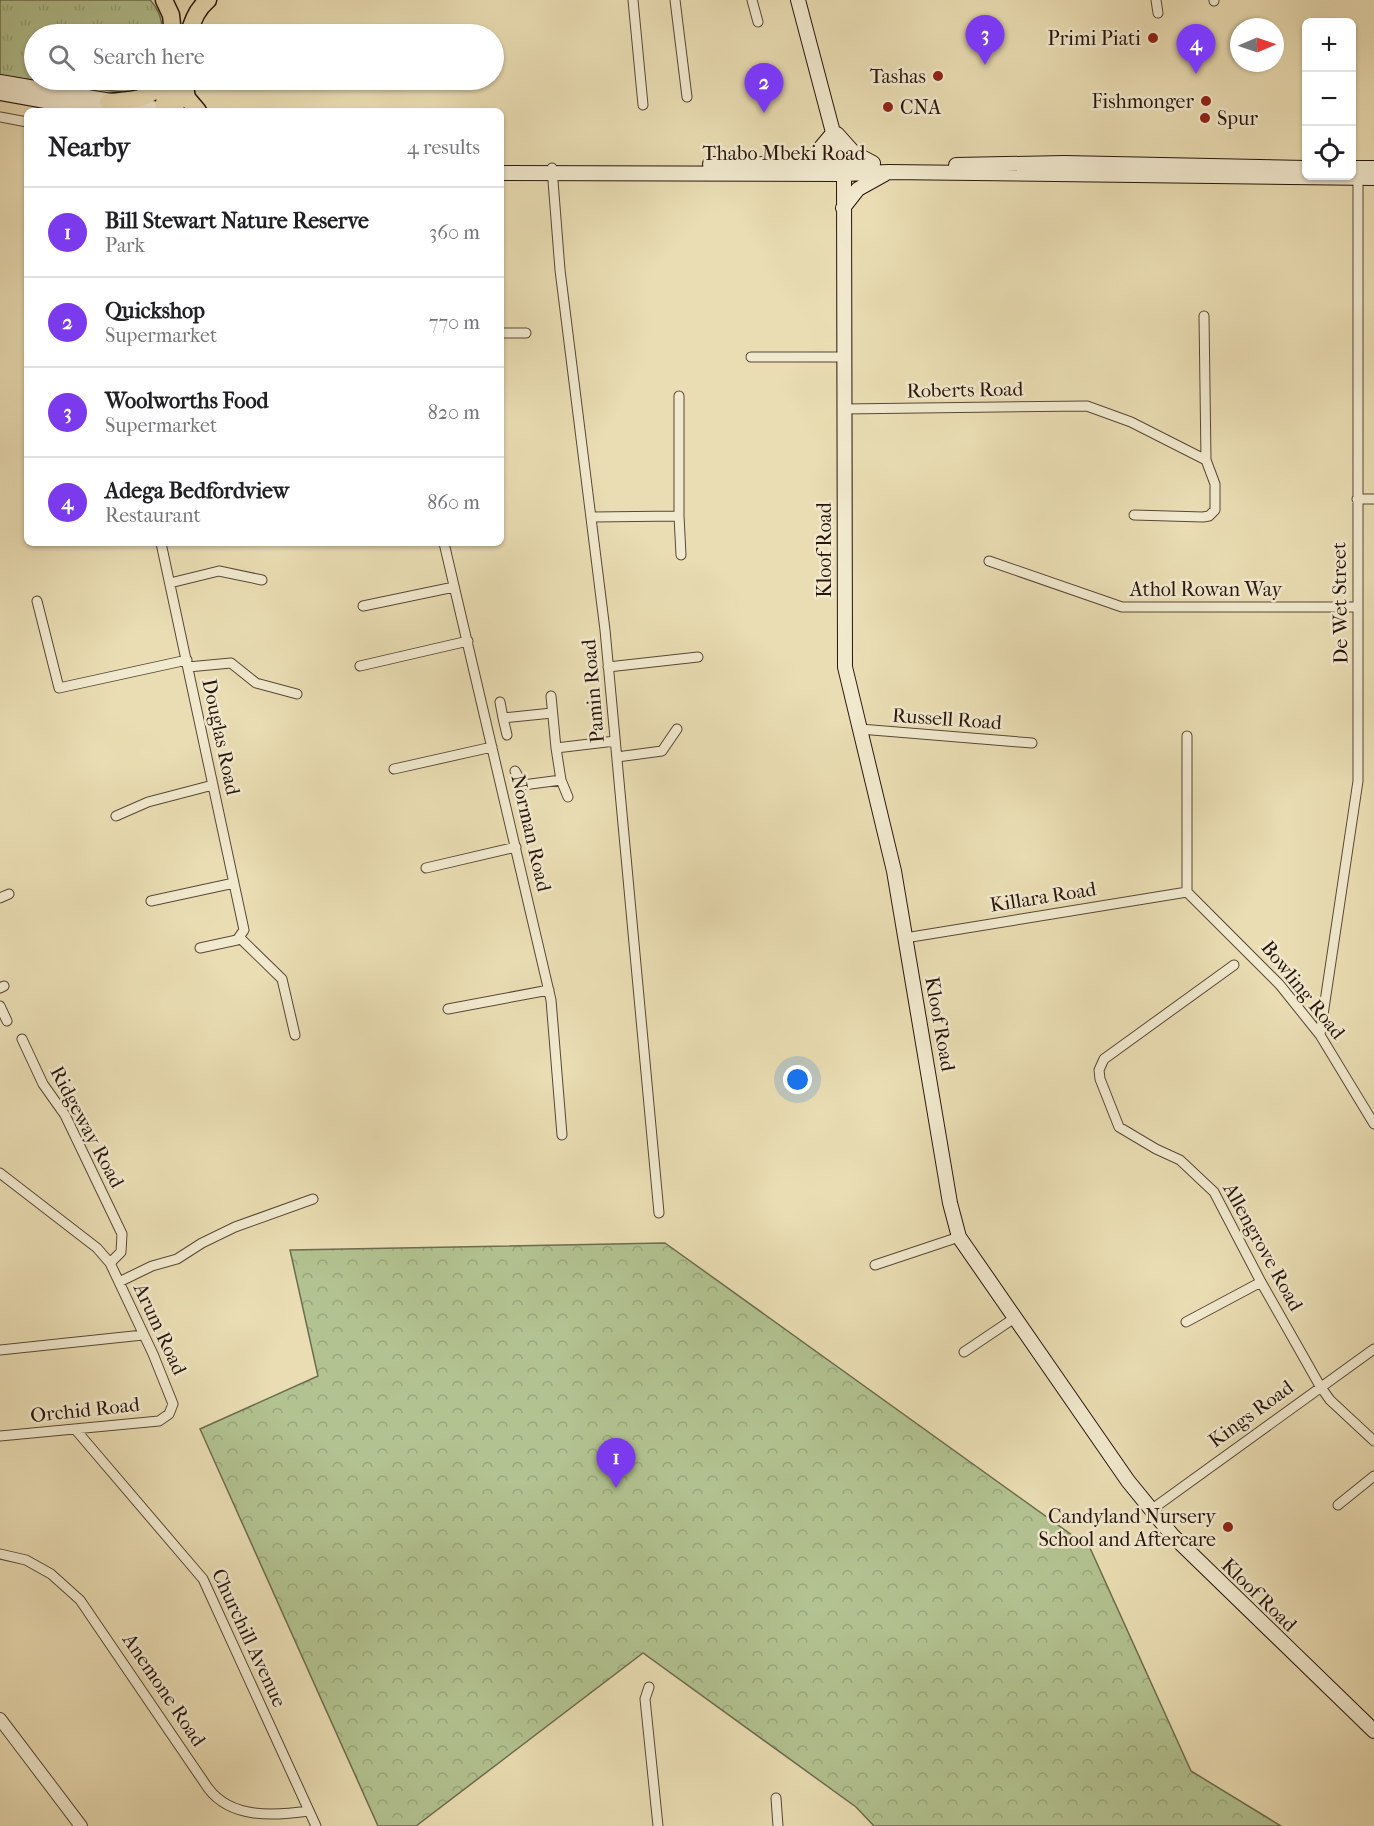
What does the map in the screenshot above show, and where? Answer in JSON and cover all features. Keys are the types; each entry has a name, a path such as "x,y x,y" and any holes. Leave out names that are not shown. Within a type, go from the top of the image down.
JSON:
{"highway":[{"path":"164,0 171,15 172,24"},
{"path":"191,24 208,0"},
{"path":"104,106 146,96 157,90"},
{"path":"166,90 167,108"},
{"path":"168,108 177,90"},
{"path":"185,90 187,98 195,108"}],"main road":[{"name":"Kloof Road","path":"798,0 843,169 844,644 847,680 894,871 959,1237 1013,1319 1151,1510 1212,1576 1374,1731"},
{"path":"0,82 24,88"},
{"path":"35,90 104,106"},
{"path":"0,93 129,108"},
{"path":"833,129 854,153 883,168 858,189 843,206 831,184 809,169 833,129"},
{"name":"Thabo Mbeki Road","path":"504,165 532,170"},
{"name":"Thabo Mbeki Road","path":"504,173 532,170 680,168 1065,168 1178,171"},
{"path":"1178,171 1302,168"},
{"path":"1356,172 1374,168"},
{"path":"1178,171 1302,172"},
{"path":"1356,172 1374,178"}],"street":[{"path":"633,0 643,105"},
{"path":"675,0 687,98"},
{"path":"752,0 758,22"},
{"path":"1156,0 1158,13"},
{"path":"0,117 24,121"},
{"name":"Pamin Road","path":"552,170 564,304 593,517 659,1213"},
{"name":"De Wet Street","path":"1320,1035 1358,781 1356,172"},
{"path":"1134,515 1203,517 1212,514 1215,510 1216,491 1206,460 1204,316"},
{"path":"504,333 526,333"},
{"path":"751,357 843,357"},
{"path":"679,396 681,555"},
{"name":"Roberts Road","path":"843,409 1087,406 1131,422 1206,460"},
{"path":"1357,499 1374,499"},
{"path":"593,517 679,516"},
{"name":"Douglas Road","path":"162,546 244,930 240,938"},
{"name":"Norman Road","path":"445,546 549,990 562,1135"},
{"name":"Athol Rowan Way","path":"989,561 1122,607 1358,607"},
{"path":"170,583 219,571 262,580"},
{"path":"363,606 454,587"},
{"path":"37,601 59,688 187,664 231,663 256,682 297,694"},
{"path":"360,666 468,641"},
{"path":"608,667 698,657"},
{"path":"551,696 561,780 568,797"},
{"path":"500,702 507,735"},
{"path":"503,718 552,713"},
{"path":"617,757 662,751 677,729"},
{"name":"Russell Road","path":"860,729 1032,743"},
{"path":"1187,736 1187,892"},
{"path":"556,748 615,741"},
{"path":"394,769 492,747"},
{"path":"515,771 523,785 561,780"},
{"path":"116,816 148,802 213,785"},
{"path":"426,868 516,847"},
{"path":"151,901 234,883"},
{"name":"Bowling Road","path":"1187,892 1280,985 1320,1035 1374,1124"},
{"name":"Killara Road","path":"906,938 1187,892"},
{"path":"200,948 240,938 282,979 295,1035"},
{"name":"Allengrove Road","path":"1234,965 1104,1059 1099,1070 1100,1079 1119,1126 1155,1149 1180,1160 1214,1192 1261,1282 1320,1386 1330,1400 1374,1441"},
{"path":"448,1010 549,990"},
{"path":"0,1006 7,1022"},
{"name":"Ridgeway Road","path":"21,1038 43,1084 65,1115 122,1234 121,1252 110,1263"},
{"name":"Arum Road","path":"0,1173 97,1248 110,1263 171,1397 171,1411"},
{"path":"119,1282 152,1266 177,1259 202,1243 235,1227 313,1199"},
{"path":"875,1265 959,1237"},
{"path":"1186,1322 1261,1282"},
{"path":"964,1352 1013,1319"},
{"path":"0,1350 143,1335"},
{"name":"Kings Road","path":"1151,1510 1374,1349"},
{"name":"Orchid Road","path":"0,1436 159,1420 171,1411"},
{"name":"Churchill Avenue","path":"75,1430 203,1579 316,1826"},
{"path":"1338,1505 1374,1476"},
{"name":"Anemone Road","path":"0,1554 26,1560 43,1569 80,1600 208,1788 221,1803 246,1812 309,1811"},
{"path":"649,1687 645,1699 658,1826"},
{"path":"0,1719 81,1826"},
{"path":"776,1798 778,1826"}],"green space":[{"path":"0,0 150,0 160,16 162,24 24,24 24,79 0,75"},
{"path":"105,90 144,90 140,94"},
{"path":"665,1243 1090,1548 1191,1771 1281,1826 874,1826 856,1807 643,1653 416,1826 378,1826 200,1429 318,1376 290,1250"}],"place":[{"name":"Primi Piati","path":"1153,38"},
{"name":"Woolworths Food","path":"985,65"},
{"name":"Adega Bedfordview","path":"1196,74"},
{"name":"Tashas","path":"938,76"},
{"name":"Fishmonger","path":"1206,101"},
{"name":"CNA","path":"888,107"},
{"name":"Quickshop","path":"764,113"},
{"name":"Spur","path":"1205,118"},
{"name":"Bill Stewart Nature Reserve","path":"616,1488"},
{"name":"Candyland Nursery School and Aftercare","path":"1228,1527"}]}
